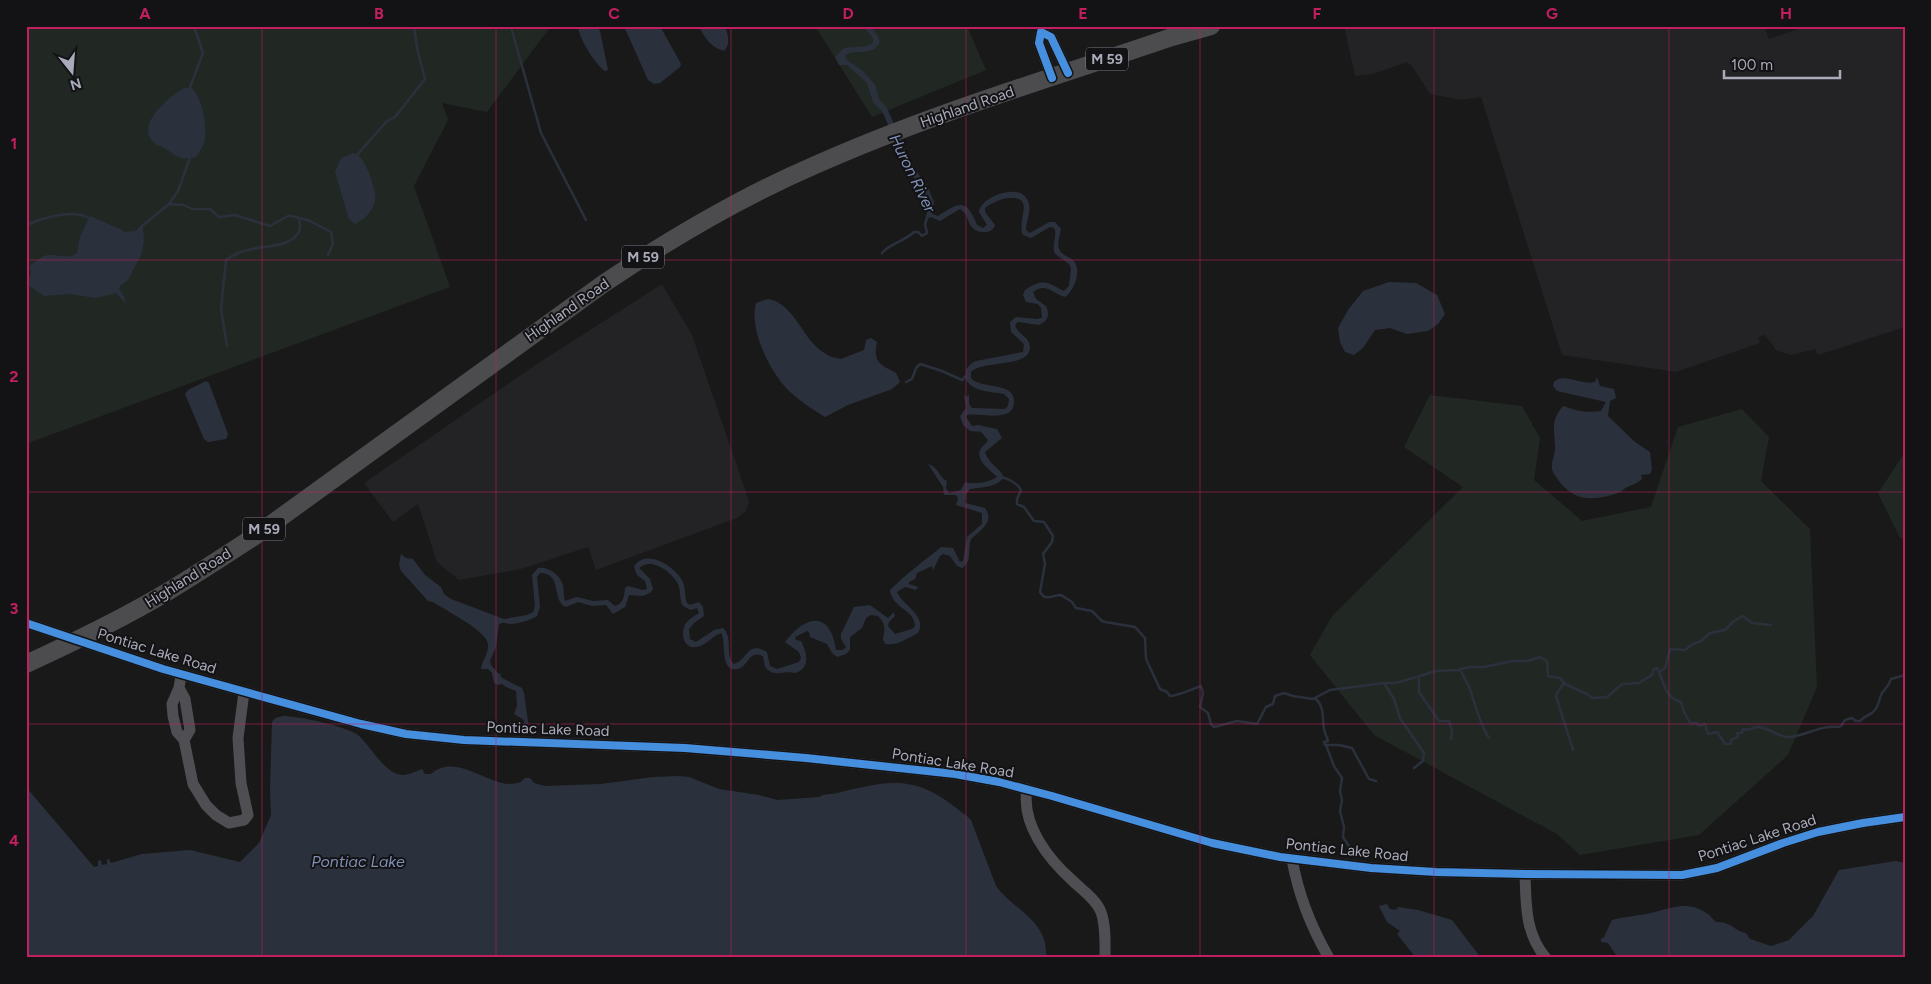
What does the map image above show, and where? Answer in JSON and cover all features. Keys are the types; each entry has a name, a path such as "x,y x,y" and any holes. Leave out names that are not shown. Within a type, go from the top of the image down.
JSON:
{"highway":[{"name":"Highland Road","path":"26,664 77,640 168,591 255,536 588,295 692,227 775,183 864,144 1172,37 1212,26"}],"street":[{"path":"1040,29 1051,37 1060,75"},
{"path":"1040,29 1039,43 1060,75"},
{"name":"Pontiac Lake Road","path":"26,623 181,675 361,724 424,736 536,743 685,748 777,755 948,773 1027,789 1196,839 1292,858 1402,870 1565,875 1666,875 1698,872 1717,868 1783,842 1818,832 1863,822 1905,817"},
{"path":"181,675 179,688 172,704 177,732 184,740 194,784 206,805 216,815 229,823 244,820 248,815 241,783 238,738 244,692"},
{"path":"1027,789 1026,805 1042,847 1053,862 1092,899 1101,912 1105,939 1105,958"},
{"path":"1292,858 1296,881 1302,898 1312,924 1329,958"},
{"path":"1525,874 1530,929 1535,943 1546,958"}],"shaded area":[{"path":"26,26 551,26 487,112 442,103 448,120 414,186 450,287 26,444"},
{"path":"815,26 967,26 986,70 872,117"},
{"path":"1344,26 1764,26 1769,39 1808,26 1905,26 1905,327 1818,355 1815,349 1791,355 1776,350 1765,335 1758,337 1760,343 1676,372 1562,355 1481,97 1461,100 1430,94 1412,66 1407,62 1373,74 1355,76"},
{"path":"662,284 692,335 749,501 746,511 737,518 596,570 588,547 521,569 459,580 437,562 418,504 393,522 364,483 537,364"},
{"path":"1430,395 1522,406 1540,438 1534,480 1582,521 1651,507 1678,427 1742,409 1769,437 1761,481 1810,529 1817,687 1788,755 1699,835 1580,855 1557,834 1374,735 1310,655 1332,616 1463,487 1404,447"},
{"path":"1905,452 1905,539 1900,538 1878,493"}],"water":[{"path":"579,26 597,26 600,31 608,70 605,71 601,68 588,51 579,32"},
{"path":"624,26 660,26 681,64 680,67 660,83 654,84 648,80"},
{"path":"699,26 725,26 728,42 724,51 709,42"},
{"name":"Huron River","path":"863,26 870,26 877,35 880,42 877,47 873,50 849,53 845,56 847,60 863,71 875,85 879,99 887,108 910,161 929,190 934,202 932,214 938,216 962,205 969,210 977,225 983,228 987,225 979,212 981,206 986,201 1009,192 1023,194 1029,203 1026,230 1030,233 1049,222 1055,222 1061,229 1058,241 1059,249 1074,261 1076,265 1077,275 1074,286 1065,297 1046,288 1033,292 1036,299 1046,306 1048,315 1044,322 1039,325 1018,322 1015,325 1029,344 1028,354 1014,361 977,368 971,372 971,378 976,382 1009,391 1013,395 1014,402 1012,409 1002,415 973,414 966,417 972,426 978,425 997,429 1002,438 985,452 989,460 1004,477 993,485 970,489 966,494 965,503 985,508 988,513 987,522 971,539 969,559 962,568 957,566 950,556 943,554 933,570 932,566 917,573 915,579 909,582 909,584 918,587 916,590 905,587 897,592 920,621 918,633 898,643 885,644 883,639 884,624 878,616 871,615 866,618 862,628 850,637 850,650 846,654 837,657 832,653 827,644 810,637 807,631 795,637 796,640 801,641 805,650 806,664 804,668 795,673 775,673 768,670 765,667 763,656 758,654 751,657 741,668 731,669 724,655 721,633 700,646 692,647 688,645 684,639 683,631 686,623 699,613 697,608 691,610 683,606 679,586 675,579 666,570 655,565 649,564 639,568 650,579 653,589 650,593 643,596 629,595 625,607 613,614 606,605 592,606 578,602 566,607 559,599 552,577 540,573 537,577 540,607 537,616 518,623 499,624 496,647 490,661 499,674 502,673 500,675 502,678 522,688 529,729 529,735 524,735 524,720 514,714 517,706 516,691 502,684 494,683 492,673 488,669 481,669 488,647 486,639 465,621 428,601 401,571 399,565 401,554 406,558 413,559 425,575 441,587 444,594 451,599 504,619 527,615 533,612 535,606 532,575 538,568 546,568 559,578 563,585 565,601 577,597 593,601 608,600 615,606 622,601 625,588 628,586 643,590 647,589 645,581 637,575 634,567 639,561 652,559 659,561 666,564 682,580 687,603 690,605 699,602 703,607 704,616 689,629 690,639 696,642 714,630 723,628 728,637 730,656 734,664 739,662 751,649 755,648 767,652 770,666 777,669 799,662 801,658 799,652 785,642 801,626 809,622 823,623 833,637 836,650 843,650 846,647 841,639 841,634 854,607 870,605 888,618 894,612 895,616 888,626 895,634 912,629 915,626 914,620 895,602 890,590 941,547 953,548 960,562 963,561 967,537 982,524 982,513 956,505 958,498 956,495 944,495 943,487 928,464 932,465 942,478 947,481 946,488 949,493 961,490 965,482 982,482 997,477 982,462 979,454 988,440 981,432 970,431 963,425 960,416 966,408 964,394 966,397 969,395 969,404 972,408 1005,409 1008,406 1009,399 1004,394 984,391 974,387 966,380 966,369 976,361 1023,352 1024,344 1011,332 1010,322 1016,317 1042,318 1041,308 1038,304 1026,302 1023,295 1025,290 1041,282 1064,291 1069,286 1071,268 1069,264 1055,254 1054,228 1050,227 1031,238 1023,235 1021,229 1024,206 1022,201 1018,199 1004,199 985,208 985,212 995,225 988,232 980,232 974,229 965,213 960,209 940,221 931,217 925,220 929,205 927,199 906,165 882,111 873,102 867,83 847,65 839,65 835,57 844,48 867,46 873,43 873,38"},
{"path":"184,88 192,88 199,98 203,112 205,139 196,157 181,158 157,145 150,138 148,130 150,121 155,113 170,98"},
{"path":"354,153 360,157 366,166 375,197 374,205 370,212 355,224 349,219 335,172 341,158"},
{"path":"90,216 124,232 136,231 141,225 143,227 144,240 141,255 128,280 119,289 124,296 126,304 116,293 96,298 69,294 44,296 27,284 31,275 30,266 40,258 48,255 70,256 77,253 80,237"},
{"path":"1389,282 1416,283 1437,295 1445,314 1438,324 1428,331 1407,334 1390,328 1375,330 1363,348 1354,355 1345,352 1340,342 1338,328 1348,310 1363,291"},
{"path":"768,299 778,302 786,308 811,341 831,357 841,359 864,350 866,340 871,338 877,342 876,354 879,362 896,373 900,382 892,389 848,405 825,417 820,414 800,401 787,389 780,381 762,349 755,325 756,303"},
{"path":"1597,377 1600,386 1614,389 1616,398 1610,401 1608,416 1635,442 1650,452 1652,469 1650,474 1641,475 1642,479 1621,492 1604,497 1588,498 1573,494 1559,481 1553,472 1555,420 1563,406 1581,411 1595,412 1601,411 1606,402 1557,391 1553,386 1554,382 1558,379 1563,378 1590,383 1595,382"},
{"path":"206,381 209,383 228,434 226,439 208,442 204,439 185,394 188,390"},
{"name":"Pontiac Lake","path":"283,716 321,722 352,732 363,740 384,765 396,774 403,775 422,769 425,774 431,774 440,768 449,766 469,770 499,782 514,784 521,782 525,778 530,778 534,783 545,786 601,784 653,777 679,776 689,777 719,789 759,795 777,800 819,797 887,783 915,785 943,798 971,820 996,886 1003,895 1036,925 1042,934 1046,958 26,958 26,787 94,867 98,866 98,861 101,860 102,865 107,864 109,859 111,863 142,854 190,850 240,862 259,843 271,815 272,722 275,718"},
{"path":"1896,861 1905,863 1905,958 1618,958 1608,943 1601,942 1612,920 1677,906 1685,906 1700,909 1716,922 1730,925 1746,933 1750,939 1771,946 1789,940 1813,916 1839,870"},
{"path":"1387,904 1390,909 1396,910 1398,907 1418,910 1452,920 1481,958 1416,958 1397,934 1400,931 1387,922 1379,906"}],"waterway":[{"path":"189,90 203,53 194,26"},
{"path":"356,156 387,121 395,117 425,79 417,48 414,26"},
{"path":"513,26 511,27 541,133 586,220"},
{"path":"142,226 169,204 178,191 191,155"},
{"path":"169,204 184,205 192,209 210,209 219,217 235,215 270,226 288,216 310,221 331,232 333,244 328,255"},
{"path":"26,225 49,217 66,214 82,215 89,218"},
{"name":"Huron River","path":"882,253 914,232 918,232 922,236 927,233 925,224 927,218"},
{"path":"227,346 221,309 226,260 242,252 291,240 300,229 299,220"},
{"path":"906,382 912,379 916,368 920,364 962,380 966,376"},
{"path":"1000,477 1012,481 1019,487 1021,490 1017,504 1024,507 1034,521 1044,522 1053,536 1052,542 1043,554 1045,564 1040,592 1042,595 1045,597 1061,595 1072,602 1076,608 1092,611 1102,621 1135,627 1145,638 1146,659 1160,689 1167,692 1170,696 1201,686 1203,693 1200,707 1208,713 1211,724 1214,727 1237,721 1257,724 1266,707 1273,704 1275,696 1284,693 1313,699 1330,690 1396,683 1436,671 1484,667 1513,661 1528,661 1540,657 1547,661 1548,676 1560,678 1565,684 1592,698 1607,697 1622,684 1639,683 1652,675 1654,669 1657,668 1665,688 1671,697 1681,702 1690,723 1697,723 1699,726 1705,724 1708,734 1717,732 1725,744 1731,744 1731,740 1738,737 1737,733 1742,733 1743,729 1747,730 1758,727 1782,736 1791,737 1826,727 1838,727 1845,720 1852,718 1860,721 1875,710 1882,693 1891,679 1905,675"},
{"path":"1659,672 1665,668 1670,649 1685,650 1701,641 1710,633 1725,630 1734,621 1743,616 1752,623 1771,625"},
{"path":"1461,669 1482,725 1489,738"},
{"path":"1419,676 1419,692 1439,721 1449,721 1452,730 1451,739"},
{"path":"1384,683 1394,699 1400,718 1424,753 1423,761 1414,768"},
{"path":"1564,683 1556,696 1573,750"},
{"path":"1315,698 1322,709 1324,729 1328,741 1324,742 1325,745"},
{"path":"1326,745 1334,766 1342,778 1340,811 1344,827 1343,837 1354,854"},
{"path":"1326,745 1352,748 1369,779 1376,781"}],"cycle path":[{"path":"1052,78 1039,43 1041,32 1051,37 1068,73"},
{"path":"26,623 163,669 361,724 406,734 464,740 685,748 806,758 955,774 999,782 1052,796 1212,843 1280,857 1371,868 1436,872 1682,875 1717,868 1818,832 1905,817"}]}
